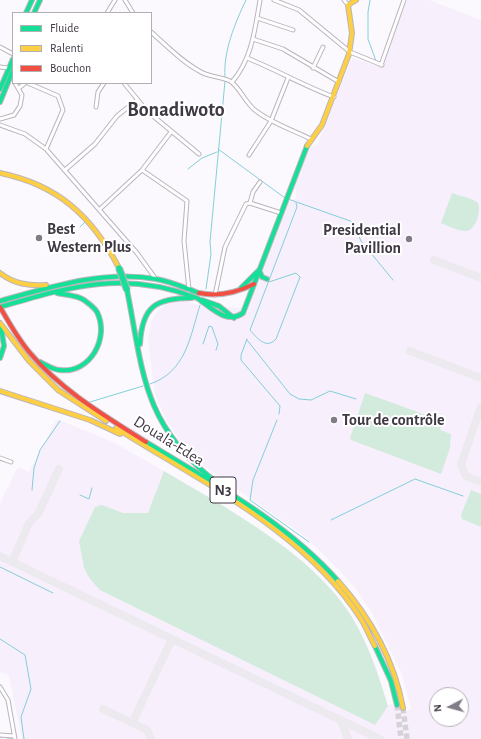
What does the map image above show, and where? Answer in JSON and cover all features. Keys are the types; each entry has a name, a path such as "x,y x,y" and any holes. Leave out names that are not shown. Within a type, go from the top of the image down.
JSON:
{"main road":[{"path":"26,12 32,0"},
{"path":"34,12 40,0"},
{"path":"38,12 44,0"},
{"path":"0,273 12,281 21,284 38,286 98,277 135,277 156,280 189,292 219,306 234,318 243,313 311,139 322,125 334,97 350,52 351,20 346,3 356,0"},
{"path":"0,102 12,79 11,69"},
{"path":"0,89 2,82 11,69"},
{"path":"0,173 24,178 43,186 68,202 87,219 106,242 119,268 127,290 151,403 173,439 206,474 243,502"},
{"path":"260,268 262,277 267,279"},
{"path":"234,292 247,283 260,268"},
{"path":"0,307 4,302 69,282"},
{"path":"4,302 100,283 132,282 189,292"},
{"path":"140,356 140,329 147,312 154,305 168,299 199,297 234,292 254,284"},
{"path":"21,343 45,366 55,369 71,369 82,366 96,353 103,334 102,324 94,307 87,301 73,295 49,293"},
{"name":"Douala-Edea","path":"0,307 21,343 34,360 69,392 243,502 282,528 316,556 352,595 368,619 394,674 403,708"},
{"path":"0,323 4,346 0,358"},
{"name":"Douala-Edea","path":"0,323 29,361 58,390 256,516 278,532 315,564 345,596 366,627 388,674 397,705"},
{"path":"0,391 90,420 136,440"}],"street":[{"path":"108,12 115,0"},
{"path":"125,0 132,12"},
{"path":"232,82 247,58 253,40 260,0"},
{"path":"274,0 299,10 350,52 382,65 404,0"},
{"path":"257,18 293,30"},
{"path":"152,33 183,61 202,73 232,82 251,107 271,121 311,139"},
{"path":"253,40 283,48 313,68 339,82"},
{"path":"0,47 12,53"},
{"path":"313,68 323,47"},
{"path":"247,58 277,71 288,78 334,97"},
{"path":"0,67 11,69"},
{"path":"249,155 271,121 288,78"},
{"path":"0,119 14,115 21,100 22,95 16,84"},
{"path":"19,88 24,84"},
{"path":"30,84 58,96 63,110 46,149"},
{"path":"96,107 98,92 103,84"},
{"path":"125,84 137,100 171,132 199,154"},
{"path":"65,170 95,144 117,116 137,100"},
{"path":"0,125 25,134 46,149 137,253 156,280"},
{"path":"98,210 142,170 171,132"},
{"path":"142,170 187,201 184,241 189,292"},
{"path":"215,295 225,247 246,204 250,203 252,195 260,182"},
{"path":"250,203 281,213"},
{"path":"0,458 11,462"},
{"path":"0,687 8,700 15,737 0,734"}],"shaded area":[{"path":"407,0 429,0 481,20 481,739 22,739 9,676 0,672 0,503 18,467 29,472 57,419 113,442 164,471 222,505 305,563 349,613 376,667 387,706 392,704 407,711 411,708 401,672 373,615 356,589 302,534 205,467 181,443 166,420 155,394 148,341 151,322 156,313 168,302 185,301 199,305 217,314 223,307 242,308 288,201 295,199 297,192 293,187 298,176 301,174 302,171 300,169 308,148 317,145 352,58 381,67"}],"green space":[{"path":"452,193 469,198 478,203 479,210 476,223 467,231 458,230 441,223"},
{"path":"365,393 443,421 440,430 451,434 450,448 441,474 351,440 350,438"},
{"path":"164,471 214,500 265,533 290,551 313,571 333,592 350,614 362,636 372,658 388,706 375,725 100,590 90,579 84,568 79,541 95,507 102,505 123,513 148,513"},
{"path":"471,490 481,494 481,527 462,519 461,515"}],"waterway":[{"path":"225,77 228,48 234,28 246,0"},
{"path":"370,0 368,12 368,39 376,61"},
{"path":"206,289 211,254 210,242 225,81"},
{"path":"218,149 285,198"},
{"path":"188,169 202,158 217,152"},
{"path":"288,199 353,222 361,241 393,280"},
{"path":"269,282 296,273 300,277 276,339 272,342 265,343 262,342 250,330 297,207 296,203"},
{"path":"80,227 86,221"},
{"path":"150,384 172,371 179,362 185,352 200,305"},
{"path":"203,344 209,326 212,327 218,344 216,350"},
{"path":"247,339 241,355 241,360 280,406 279,414"},
{"path":"247,340 290,394 299,399 311,400 330,391 356,399"},
{"path":"90,402 143,386"},
{"path":"277,420 253,480 250,500 309,542"},
{"path":"32,490 34,468 40,450 60,421"},
{"path":"331,520 415,479 463,496"},
{"path":"80,495 89,499 92,488"},
{"path":"0,567 53,593"},
{"path":"0,639 25,655 31,689 21,717 24,739"},
{"path":"7,738 13,738"}],"taxiway":[{"path":"434,260 481,278"},
{"path":"410,351 481,378"},
{"path":"481,407 461,464 466,476 481,482"},
{"path":"12,562 29,523 38,514 59,469"},
{"path":"0,556 380,739"},
{"path":"132,723 172,639"},
{"path":"103,709 147,730 151,739"},
{"path":"341,721 348,739"}],"tunnel":[{"path":"397,705 401,739"},
{"path":"403,708 407,739"}],"traffic: fast":[{"path":"26,12 32,0"},
{"path":"34,12 40,0"},
{"path":"0,89 12,61"},
{"path":"0,102 12,72"},
{"path":"197,298 213,310 225,316 231,317 243,313 307,146"},
{"path":"119,268 127,290"},
{"path":"259,270 262,277 267,279"},
{"path":"241,288 257,272"},
{"path":"0,301 77,281 116,277 156,279 199,293"},
{"path":"0,307 51,293 98,284 122,283 146,285 171,289 197,298"},
{"path":"127,290 142,370 158,415 171,436 188,457 211,478"},
{"path":"40,362 55,369 71,370 88,360 95,352 99,343 101,333 100,322 95,309 81,298 57,293"},
{"path":"140,344 141,331 144,321 153,307 169,300 192,298"},
{"path":"202,300 219,306 234,318"},
{"path":"0,358 4,346 1,327"},
{"path":"146,442 222,488 272,522 318,560 338,581"},
{"path":"375,646 391,681 397,705"}],"traffic: slow":[{"path":"307,146 322,125 349,54 352,33 348,5 356,0"},
{"path":"0,173 21,178 39,186 56,195 71,206 85,218 97,233 109,249 119,268"},
{"path":"0,273 5,277 22,284 46,285"},
{"path":"0,323 29,361 58,390 106,421"},
{"path":"0,391 90,420 120,434"},
{"path":"116,428 216,489 281,534 311,560 338,588 361,619 375,646"},
{"path":"338,581 360,609 379,640 394,673 403,708"}],"traffic: jam":[{"path":"199,293 214,295 227,293 241,290 254,284"},
{"path":"0,307 14,331 42,367 85,402 146,442"}],"place":[{"name":"Best Western Plus","path":"39,238"},
{"name":"Presidential Pavillion","path":"409,239"},
{"name":"Tour de contrôle","path":"334,420"}],"district":[{"name":"Bonadiwoto","path":"176,110"}]}
